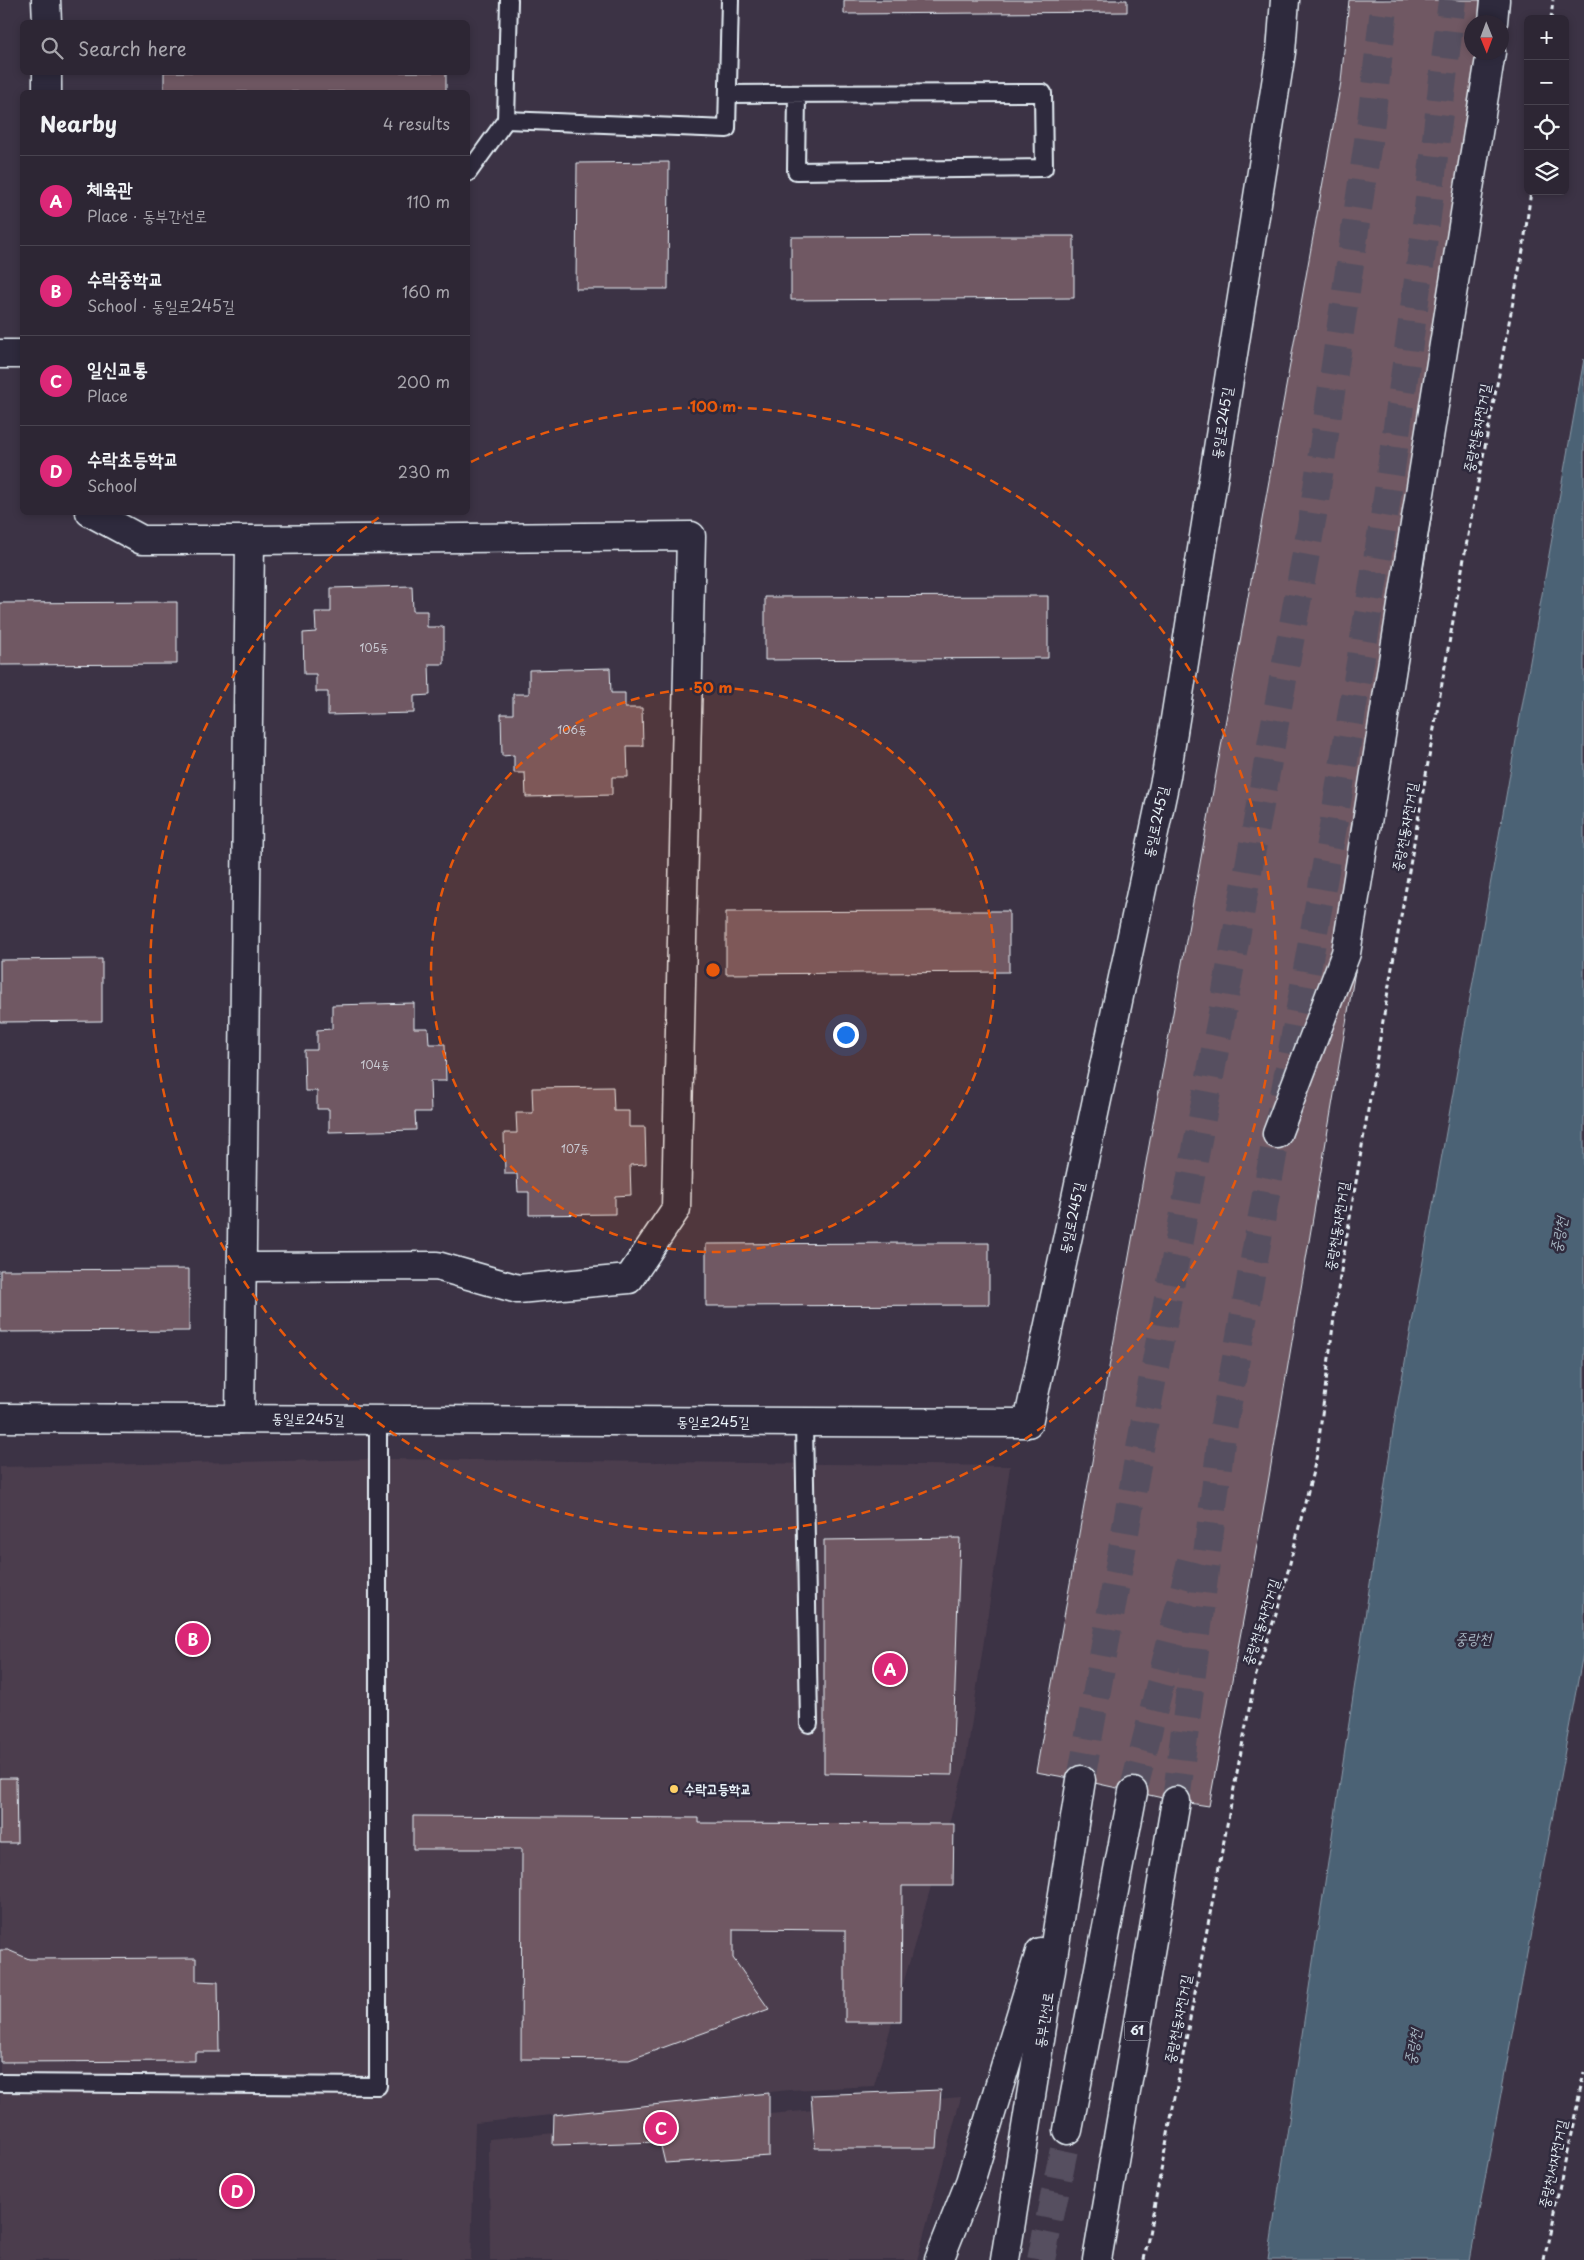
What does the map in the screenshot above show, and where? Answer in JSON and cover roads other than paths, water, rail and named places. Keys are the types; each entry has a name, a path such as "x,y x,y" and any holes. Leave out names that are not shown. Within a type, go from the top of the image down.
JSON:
{"main road":[{"path":"46,0 47,20"},
{"name":"동일로245길","path":"0,1418 1028,1424 1166,776 1280,62 1285,0"},
{"path":"1494,15 1496,0"},
{"path":"1277,1134 1346,953 1489,60"},
{"path":"47,75 47,90"},
{"path":"0,354 20,354"},
{"path":"96,515 142,540 691,536 676,1209 630,1278 518,1289 438,1266 242,1267"},
{"path":"240,1419 250,540"},
{"name":"동부간선로","path":"1005,2260 1082,1780"},
{"path":"1068,2130 1133,1792"},
{"name":"61","path":"1096,2260 1176,1801"},
{"path":"939,2260 970,2182 1068,1859"}],"lane":[{"path":"470,170 506,120 509,0"},
{"path":"506,120 727,129 730,0"},
{"path":"728,94 1043,93 1044,168 796,171 797,94"},
{"path":"0,2083 378,2086 378,1420"},
{"path":"804,1422 809,1724"}],"water":[{"name":"중랑천","path":"1584,359 1584,1648 1470,2260 1268,2260 1395,1418"}],"tunnel":[{"path":"1081,1780 1149,1398 1223,1008 1313,515 1371,121 1385,0"},
{"path":"1176,1801 1222,1435 1333,827 1385,511 1427,217 1452,0"},
{"path":"1133,1792 1193,1553"},
{"path":"1041,2260 1068,2130"}],"place":[{"name":"수락중학교","path":"193,1639"},
{"name":"체육관","path":"890,1669"},
{"name":"수락고등학교","path":"674,1789"},
{"name":"일신교통","path":"661,2128"},
{"name":"수락초등학교","path":"237,2191"}]}
